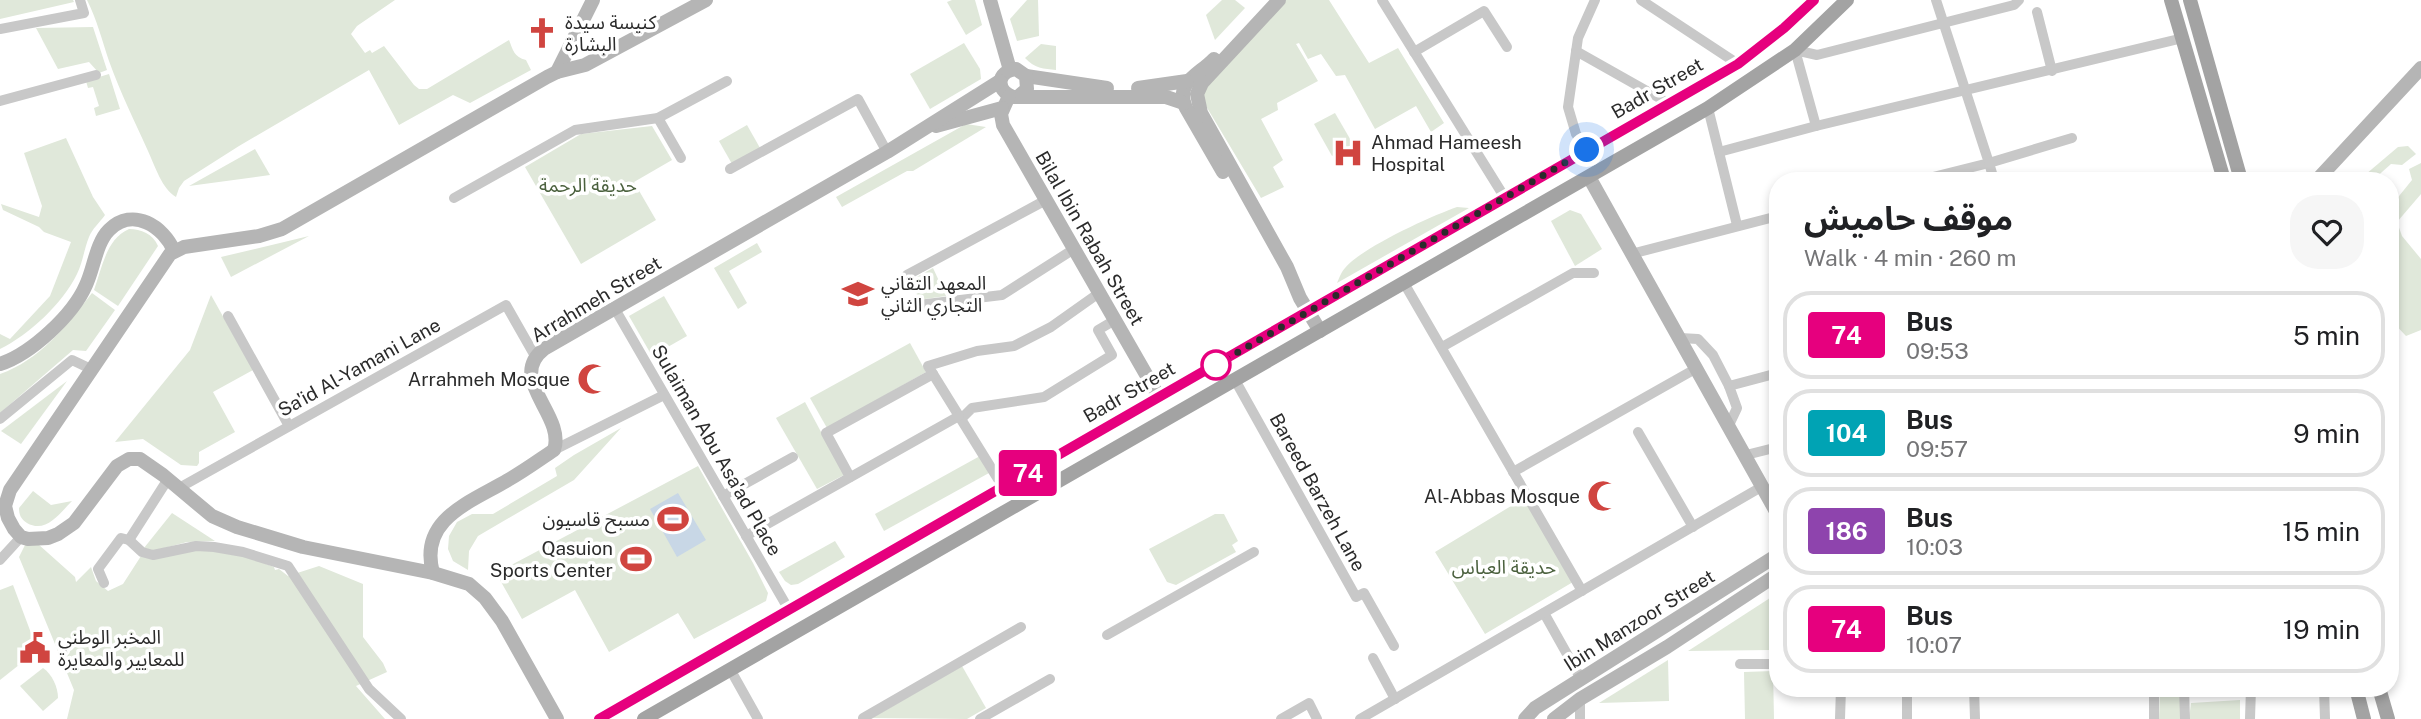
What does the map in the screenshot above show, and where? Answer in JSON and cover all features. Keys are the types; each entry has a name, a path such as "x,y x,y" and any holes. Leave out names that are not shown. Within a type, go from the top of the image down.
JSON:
{"main road":[{"path":"557,72 593,0"},
{"path":"557,719 502,621 485,598 469,584 433,573 303,547 237,527 212,516 140,460 129,459 117,466 71,526 48,538 21,537 10,524 5,506 6,498 24,466 174,251 184,247 259,236 282,229 557,72 585,65 706,0"},
{"path":"990,0 1005,76 1002,90 1010,100 1027,89 1026,76"},
{"path":"1191,93 1211,62 1266,0"},
{"path":"1191,93 1279,0"},
{"name":"Badr Street","path":"599,719 1738,64 1814,0"},
{"path":"644,719 1708,108 1795,50 1847,0"},
{"path":"2171,0 2222,172"},
{"path":"2190,0 2239,172"},
{"path":"582,26 583,50 591,57 600,57"},
{"path":"2324,172 2421,68"},
{"path":"1005,76 1016,69 1026,76 1103,88 1155,87 1191,93"},
{"name":"Arrahmeh Street","path":"554,450 557,434 531,375 535,356 887,152 1005,76"},
{"path":"1191,93 1320,331"},
{"name":"Arrahmeh Street","path":"925,129 1010,100 1166,97 1191,93"},
{"name":"Bilal Ibin Rabah Street","path":"1010,100 1000,114 1003,125 1159,397"},
{"path":"1589,177 1769,498"},
{"path":"0,364 38,344 78,300 86,287 103,238 116,225 144,220 169,238 174,251"},
{"path":"433,573 431,552 441,523 458,509 554,450"},
{"name":"Ibin Manzoor Street","path":"1525,719 1535,708 1769,563"},
{"name":"Ibin Manzoor Street","path":"1554,719 1580,699 1667,647 1769,580"},
{"path":"2358,697 2364,719"},
{"path":"2382,697 2388,719"}],"street":[{"path":"0,29 84,13 80,0"},
{"path":"1382,0 1505,198"},
{"path":"1587,150 1576,134 1568,107 1581,28 1595,0"},
{"path":"1641,0 1738,64"},
{"path":"1936,0 1992,172"},
{"path":"1816,126 1795,50 1817,55 2014,5 2018,0"},
{"path":"1415,52 1484,11 1507,47"},
{"path":"2037,12 2052,71"},
{"path":"1719,152 1816,126 2183,38"},
{"path":"1576,51 1670,104"},
{"path":"0,101 96,75"},
{"path":"454,198 575,130 658,118 726,81"},
{"path":"730,169 858,99 887,152"},
{"path":"1708,108 1737,225"},
{"path":"658,118 681,158"},
{"path":"1953,172 2072,138"},
{"path":"907,275 1046,200"},
{"path":"1631,254 1769,218"},
{"path":"910,306 1002,295 1074,249"},
{"path":"1442,347 1573,273 1594,273"},
{"path":"1404,283 1582,591"},
{"path":"1003,487 928,366 977,351 1014,346 1051,327 1099,293"},
{"name":"Sa'id Al-Yamani Lane","path":"173,484 289,426 506,305 535,356"},
{"name":"Sulaiman Abu Asa'ad Place","path":"615,309 789,610"},
{"path":"228,316 289,426"},
{"path":"746,536 960,418 972,408 1044,397 1112,355 1098,330 1115,320"},
{"path":"1680,338 1698,339 1713,355 1737,408 1729,425"},
{"path":"0,419 72,360 91,369"},
{"path":"1513,472 1697,368"},
{"path":"850,477 826,433 933,373"},
{"path":"1729,386 1769,375"},
{"name":"Bareed Barzeh Lane","path":"1235,380 1356,597 1364,593 1394,646"},
{"path":"554,450 664,395"},
{"path":"1638,432 1693,527"},
{"path":"1746,455 1769,449"},
{"path":"723,496 793,457"},
{"path":"129,540 173,484"},
{"path":"1360,719 1763,486"},
{"path":"0,561 21,537"},
{"path":"104,583 98,569 121,538 129,540 142,552 153,555 196,546 214,547 253,554 288,566 369,689 401,719"},
{"path":"1107,635 1254,552"},
{"path":"1544,613 1581,679"},
{"path":"863,718 1021,627"},
{"path":"1373,658 1395,699"},
{"path":"1740,664 1769,664"},
{"path":"730,669 758,719"},
{"path":"979,719 1050,679"},
{"path":"1840,719 1841,697"},
{"path":"1906,697 1906,719"},
{"path":"1974,697 1975,719"},
{"path":"2154,697 2154,719"},
{"path":"2184,697 2185,719"},
{"path":"2250,719 2251,697"},
{"path":"2324,697 2325,719"},
{"path":"1580,699 1580,719"},
{"path":"1281,719 1309,703 1317,719"}],"green space":[{"path":"0,0 73,0 74,2 0,19"},
{"path":"87,0 395,0 357,26 351,34 365,53 370,50 372,53 384,46 419,89 427,89 509,40 514,53 526,60 531,70 470,103 453,95 399,125 369,70 184,181 176,197 167,189 156,170 118,84"},
{"path":"975,0 982,25 966,35 947,2"},
{"path":"1027,0 1038,0 1039,36 1017,41 1010,19"},
{"path":"1222,0 1235,0 1245,8 1215,40 1206,15"},
{"path":"1286,0 1329,0 1369,63 1398,48 1444,123 1431,132 1416,106 1375,129 1345,75 1336,76 1321,54 1308,59 1299,43 1296,44 1318,81 1277,103 1278,110 1261,119 1283,160 1273,167 1284,187 1261,198 1203,101 1203,90"},
{"path":"93,27 107,70 99,73 89,62 58,69 36,28"},
{"path":"964,43 980,69 981,79 930,109 910,74"},
{"path":"1041,44 1056,46 1056,70 1036,66 1025,58"},
{"path":"109,74 120,109 96,116 94,108 99,106 93,87 88,88 86,81"},
{"path":"1335,113 1353,144 1332,156 1314,124"},
{"path":"966,124 986,127 913,171 907,171 842,207 836,197"},
{"path":"747,125 760,148 732,164 719,141"},
{"name":"حديقة الرحمة","path":"652,126 672,160 634,182 656,220 581,264 525,167 581,134"},
{"path":"66,138 93,197 105,215 90,234 79,269 63,296 33,327 0,349 0,334 10,339 50,296 71,242 44,232 3,210 1,204 39,217 42,206 24,153"},
{"path":"2408,146 2416,154 2402,165 2391,164 2382,172 2368,172 2398,147"},
{"path":"255,149 270,175 189,186"},
{"path":"2421,163 2421,194 2399,220 2399,196 2412,180 2409,169"},
{"path":"1457,207 1469,208 1337,283 1345,268 1366,251 1414,225"},
{"path":"1570,210 1581,214 1602,249 1575,266 1551,221"},
{"path":"2399,228 2402,236 2421,259 2421,330 2406,336 2399,329"},
{"path":"129,229 146,233 158,246 118,306 94,290 110,247"},
{"path":"309,236 231,277 221,257"},
{"path":"757,243 762,252 729,271 747,303 738,309 714,268"},
{"path":"933,268 946,296 918,300 913,279"},
{"path":"92,293 115,310 86,351 73,350 0,413 0,374 40,351"},
{"path":"211,295 253,370 213,392 235,432 199,452 197,466 181,465 143,439 115,442 190,350"},
{"path":"664,296 687,336 652,356 629,316"},
{"path":"910,343 926,372 827,428 810,398"},
{"path":"67,381 21,444 1,431"},
{"path":"805,402 844,475 817,489 776,418"},
{"path":"621,428 574,480 478,536 469,551 468,570 453,561 448,549 449,536 457,522 472,514 493,514 557,476 555,468"},
{"path":"980,456 989,473 884,531 875,514"},
{"name":"Qasuion Sports Center","path":"698,466 753,563 768,593 766,601 694,639 678,613 609,652 575,590 522,619 496,573"},
{"path":"33,491 51,505 72,501 52,521 34,526 22,518 19,508"},
{"name":"حديقة العباس","path":"1521,500 1524,506 1527,504 1573,582 1485,634 1435,552"},
{"path":"172,513 215,541 187,542 153,551 144,548"},
{"path":"1215,514 1224,514 1238,541 1232,545 1236,552 1176,585 1167,582 1149,549"},
{"path":"835,541 845,557 798,584 791,585 785,581 779,572"},
{"path":"26,543 38,544 75,577 76,582 91,567 96,581 108,591 123,584 141,556 190,550 216,551 246,557 274,567 275,570 279,569 288,576 319,566 363,584 363,637 387,672 356,686 385,719 67,719 74,690 19,557"},
{"path":"13,585 34,641 29,657 0,680 0,590"},
{"path":"1769,599 1769,650 1688,651"},
{"path":"1668,660 1669,701 1599,703"},
{"path":"962,666 986,708 967,719 872,718"},
{"path":"43,668 54,681 58,698 43,711 20,686"},
{"path":"1769,671 1769,697 1774,697 1774,719 1745,719 1744,672"},
{"path":"2160,697 2180,697 2180,719 2159,719"},
{"path":"2240,700 2240,719 2189,719 2191,703"}],"water":[{"path":"678,493 706,540 677,557 650,509"}],"bus line":[{"name":"74","path":"599,719 1738,64 1814,0"}],"place":[{"name":"كنيسة سيدة البشارة","path":"542,33"},
{"name":"Ahmad Hameesh Hospital","path":"1348,153"},
{"name":"المعهد التقاني التجاري الثاني","path":"858,294"},
{"name":"Arrahmeh Mosque","path":"593,379"},
{"name":"Al-Abbas Mosque","path":"1603,496"},
{"name":"مسبح قاسيون","path":"673,519"},
{"name":"Qasuion Sports Center","path":"636,559"},
{"name":"المخبر الوطني للمعايير والمعايرة","path":"35,648"}],"route":[{"path":"1216,365 1587,150"}]}
